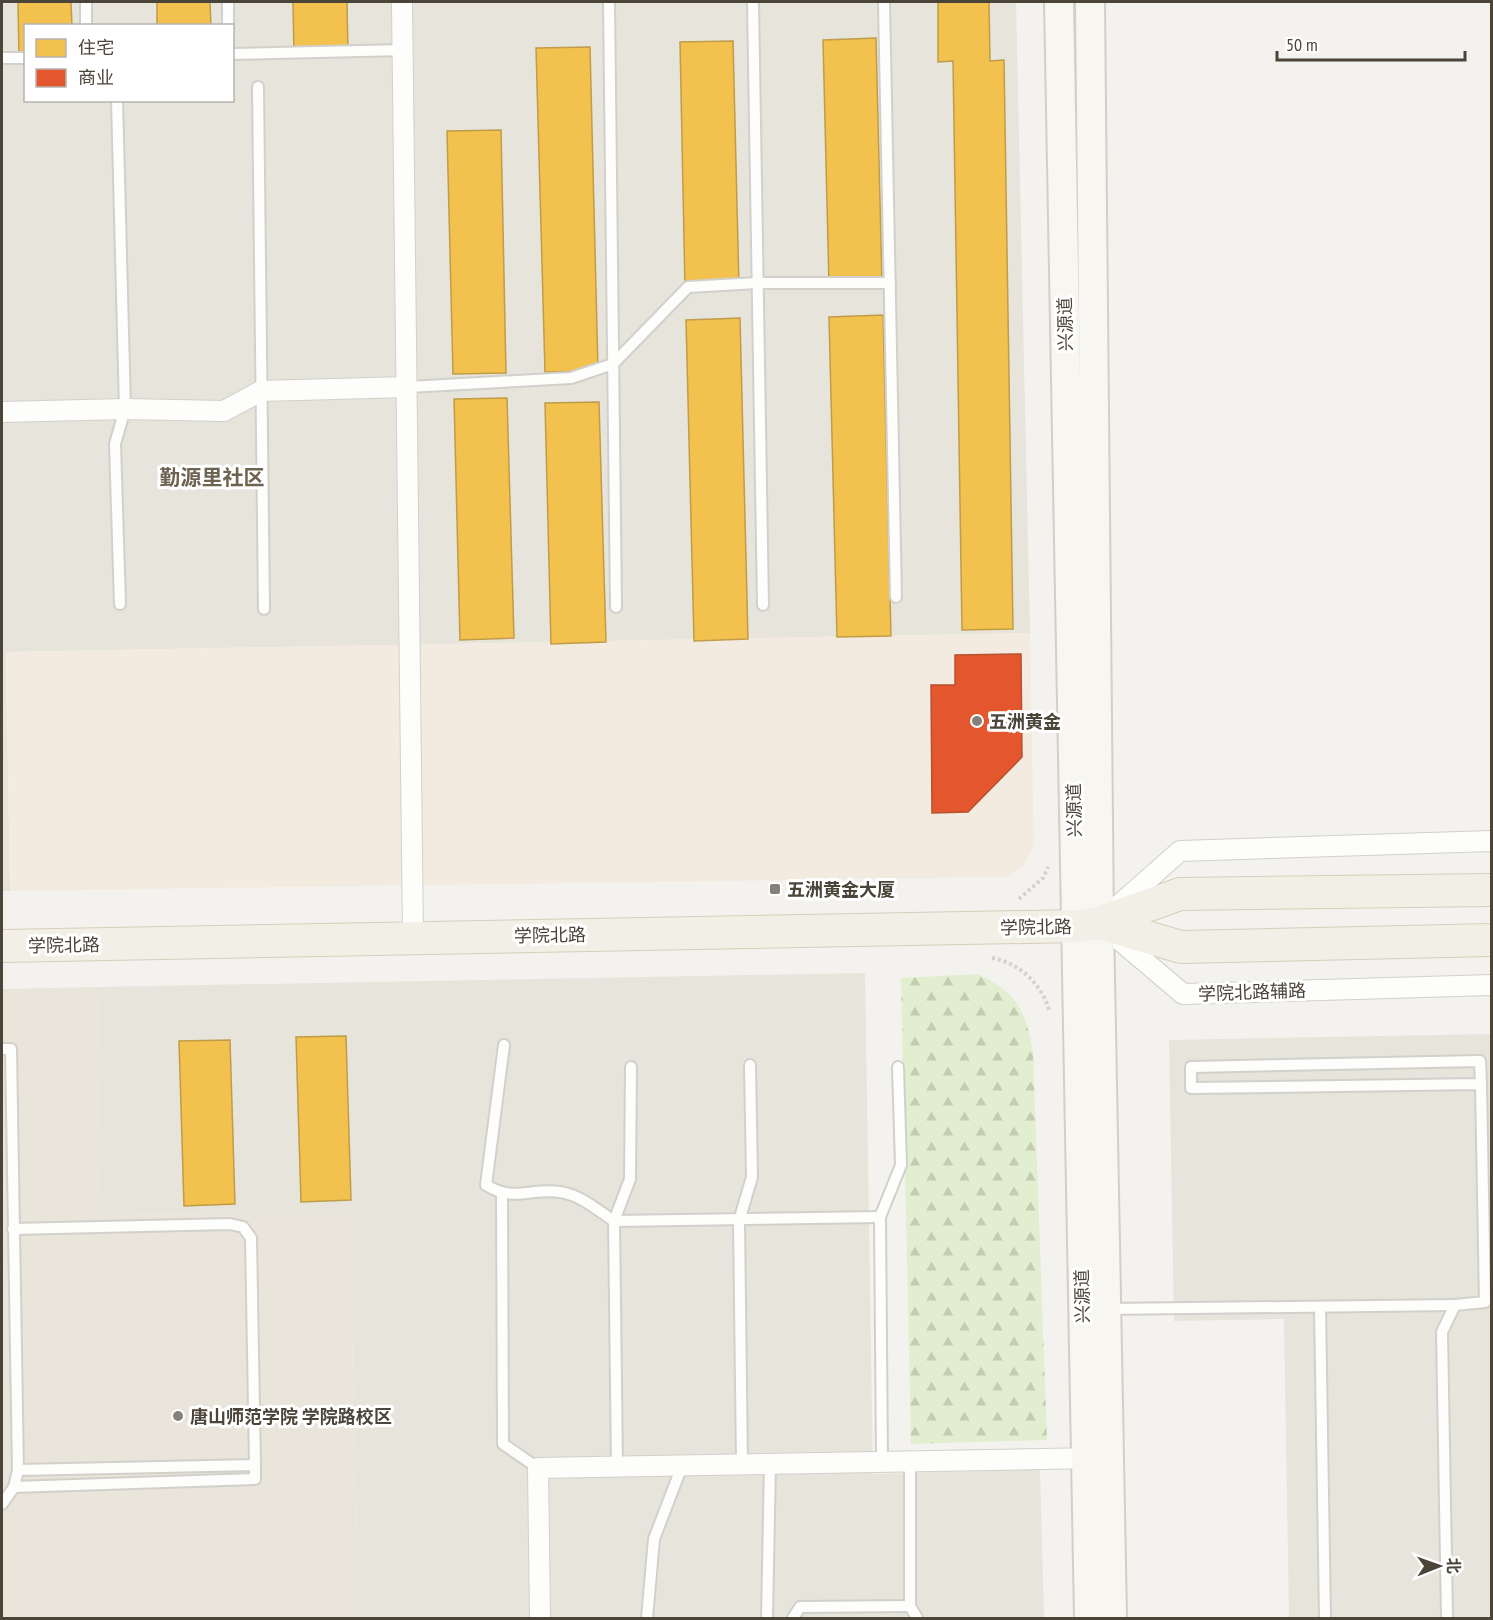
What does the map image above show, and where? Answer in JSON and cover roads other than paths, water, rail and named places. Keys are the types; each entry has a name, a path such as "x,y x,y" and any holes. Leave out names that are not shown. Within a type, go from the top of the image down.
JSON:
{"main road":[{"name":"兴源道","path":"1059,2 1088,925 1104,1309 1089,1618"},
{"name":"兴源道","path":"1090,2 1088,925 1096,1458 1112,1618"},
{"name":"学院北路","path":"1088,925 1180,894 1491,890"},
{"name":"学院北路","path":"2,946 1088,925 1181,947 1491,940"}],"street":[{"path":"402,2 414,937"},
{"path":"2,412 125,409 224,411 261,391 408,387"},
{"path":"1088,925 1180,850 1491,842"},
{"name":"学院北路辅路","path":"1088,925 1183,994 1491,985"},
{"path":"540,1618 538,1468 1096,1458"}],"lane":[{"path":"86,2 86,24"},
{"path":"228,2 228,24"},
{"path":"609,2 616,607"},
{"path":"753,2 763,605"},
{"path":"884,2 896,597"},
{"path":"234,54 403,50"},
{"path":"2,58 24,58"},
{"path":"258,87 264,609"},
{"path":"117,102 125,409 115,444 120,604"},
{"path":"408,387 571,378 613,364 688,287 757,283 890,283"},
{"path":"504,1045 486,1185 502,1195 559,1191 578,1196 614,1221 739,1221 880,1217"},
{"path":"2,1049 11,1048 18,1470 14,1487 2,1504"},
{"path":"1104,1309 1455,1305 1485,1302 1481,1084 1480,1062 1191,1066 1191,1088 1481,1084"},
{"path":"742,1465 739,1221 752,1178 750,1065"},
{"path":"882,1462 880,1217 900,1165 898,1066"},
{"path":"617,1466 614,1221 630,1179 631,1067"},
{"path":"502,1195 503,1444 538,1468"},
{"path":"13,1229 230,1224 243,1227 252,1238 255,1465 255,1479 14,1487"},
{"path":"1447,1618 1442,1332 1455,1305"},
{"path":"1320,1307 1325,1618"},
{"path":"910,1461 910,1606 917,1618"},
{"path":"767,1618 770,1464"},
{"path":"18,1470 255,1465"},
{"path":"647,1618 654,1539 682,1466"},
{"path":"793,1618 800,1607 910,1606"}],"place":[{"name":"五洲黄金","path":"977,721"},
{"name":"五洲黄金大厦","path":"775,889"},
{"name":"唐山师范学院 学院路校区","path":"178,1416"}],"district":[{"name":"勤源里社区","path":"212,477"}]}
